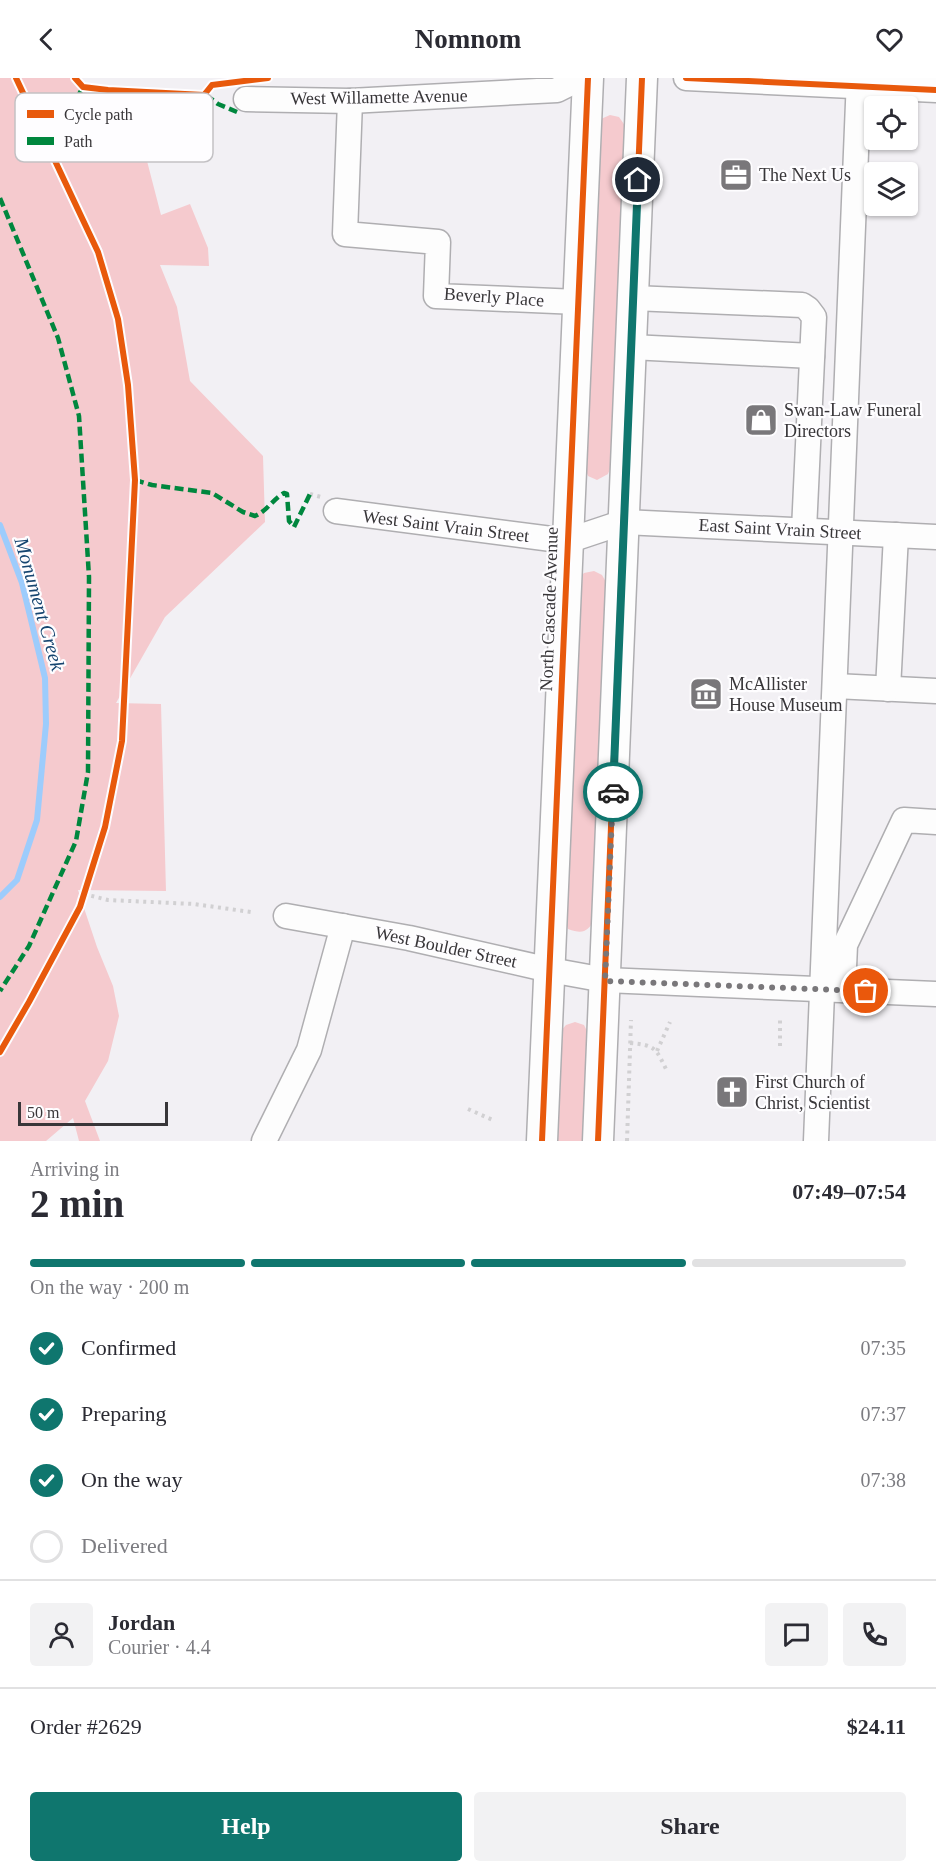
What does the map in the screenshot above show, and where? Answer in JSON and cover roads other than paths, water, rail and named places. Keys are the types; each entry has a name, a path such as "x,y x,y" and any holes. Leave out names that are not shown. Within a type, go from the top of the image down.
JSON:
{"main road":[{"name":"North Cascade Avenue","path":"540,1139 550,970 588,78"},
{"path":"598,1141 642,78"}],"street":[{"name":"West Willamette Avenue","path":"260,92 350,101 377,89 557,90 581,78"},
{"path":"686,78 859,83 936,90"},
{"path":"816,1141 832,990 835,686 859,83"},
{"name":"Beverly Place","path":"350,101 345,234 438,242 436,296 578,302"},
{"path":"633,298 802,305 814,317 804,530"},
{"path":"631,347 812,356"},
{"name":"West Saint Vrain Street","path":"329,504 567,542 624,522"},
{"name":"East Saint Vrain Street","path":"624,522 936,537"},
{"path":"888,689 896,535"},
{"path":"835,686 936,692"},
{"path":"832,990 845,945 904,820 936,822"},
{"name":"West Boulder Street","path":"286,916 409,938 605,981 936,994"},
{"path":"264,1141 309,1050 343,926"}],"waterway":[{"name":"Monument Creek","path":"0,525 22,583 45,678 46,724 37,820 17,880 0,897"}],"place":[{"name":"The Next Us","path":"736,175"},
{"name":"Swan-Law Funeral Directors","path":"761,420"},
{"name":"McAllister House Museum","path":"706,694"},
{"name":"First Church of Christ, Scientist","path":"732,1092"}]}
